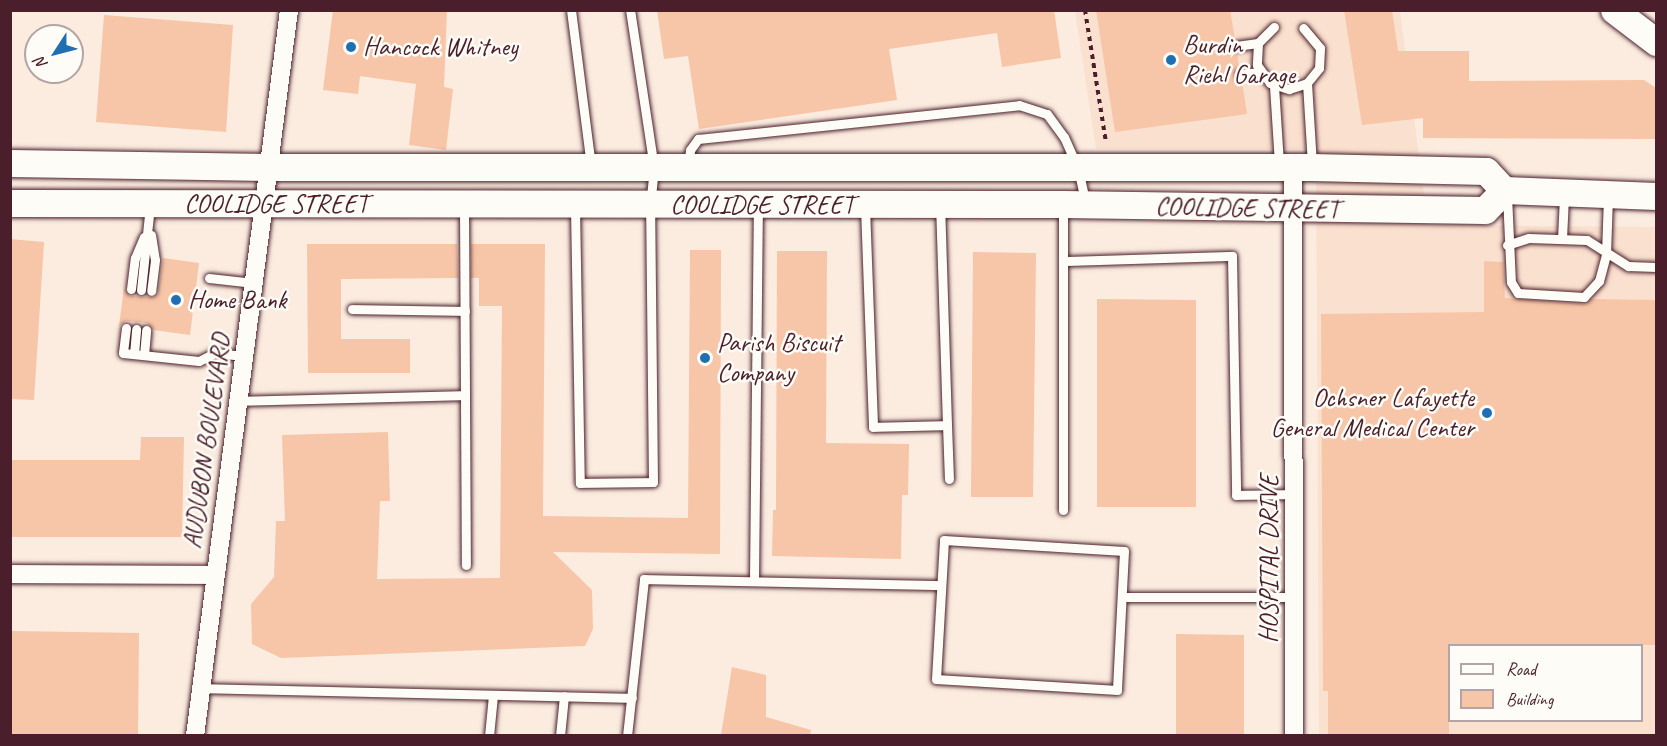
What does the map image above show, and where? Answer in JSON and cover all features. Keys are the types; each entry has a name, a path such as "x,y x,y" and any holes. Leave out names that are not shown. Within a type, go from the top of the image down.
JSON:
{"street":[{"name":"AUDUBON BOULEVARD","path":"195,735 289,10"},
{"path":"1618,12 1656,42"},
{"name":"COOLIDGE STREET","path":"10,163 268,167 1295,167 1486,171 1505,190 1485,210 939,204 650,206 264,204 150,216 10,203"},
{"name":"HOSPITAL DRIVE","path":"1294,735 1293,209 1295,167"},
{"path":"1505,190 1656,196"},
{"path":"10,574 215,575"}],"lane":[{"path":"571,10 591,168"},
{"path":"575,205 580,483 653,482 650,206 654,168 630,10"},
{"path":"1274,27 1258,43 1256,54 1260,72 1274,86 1295,167"},
{"path":"1274,86 1288,89 1307,83 1314,76 1321,57 1315,38 1304,28"},
{"path":"1236,46 1258,43"},
{"path":"1240,74 1260,72"},
{"path":"1295,167 1307,83"},
{"path":"687,168 690,150 698,139 1019,105 1047,114 1078,168 1075,205 1063,261 1063,510"},
{"path":"1505,190 1511,282 1518,292 1584,297 1599,281 1606,254 1608,194"},
{"path":"1562,239 1564,192"},
{"path":"464,204 466,565"},
{"path":"939,204 949,479"},
{"path":"754,580 758,205"},
{"path":"865,205 873,427 947,425"},
{"path":"131,289 135,258 150,216"},
{"path":"146,290 155,260 150,216"},
{"path":"1507,245 1529,238 1587,240 1628,266 1656,267"},
{"path":"1063,261 1232,256 1236,495 1295,494"},
{"path":"209,278 254,283"},
{"path":"352,309 465,311"},
{"path":"126,328 123,353 199,361 215,353 244,356"},
{"path":"139,354 141,330"},
{"path":"238,401 465,396"},
{"path":"944,540 1124,551 1122,597 1117,690 936,679 944,540"},
{"path":"627,735 644,579 941,585"},
{"path":"1122,597 1295,597"},
{"path":"201,688 632,698"},
{"path":"489,735 493,695"},
{"path":"560,735 564,696"}],"path":[{"path":"1085,10 1110,167"}],"shaded area":[{"name":"Ochsner Lafayette General Medical Center","path":"1075,11 1400,11 1428,225 1656,227 1656,735 1319,735 1316,149 1096,149"}],"building":[{"path":"333,10 447,10 444,87 453,89 446,150 409,145 416,84 360,76 358,94 323,90"},
{"path":"657,10 1054,10 1061,58 1002,67 997,33 889,49 897,100 699,129 688,56 664,59"},
{"name":"Burdin Riehl Garage","path":"1096,10 1230,10 1235,39 1229,47 1237,53 1239,67 1233,75 1242,81 1247,114 1115,132"},
{"path":"1344,10 1392,10 1398,51 1469,51 1469,81 1644,80 1656,88 1656,139 1423,138 1423,118 1362,125"},
{"path":"104,15 233,25 226,132 96,122"},
{"path":"10,239 44,242 34,400 10,399"},
{"path":"307,244 457,244 458,278 341,279 341,339 410,339 410,373 308,373"},
{"path":"471,244 545,244 543,516 688,518 690,250 721,250 720,554 553,552 592,590 593,629 585,646 281,658 252,644 251,604 274,577 276,521 285,521 282,435 388,432 390,501 380,501 377,579 500,578 502,306 479,306 479,278 471,278"},
{"path":"777,251 827,251 826,443 909,444 908,495 902,495 901,559 772,556 773,510 776,510"},
{"path":"973,252 1036,253 1033,497 971,497"},
{"name":"Home Bank","path":"163,258 199,263 190,335 153,330 147,323 126,321 119,326 124,288 130,296 154,297 158,293"},
{"path":"1484,261 1503,262 1505,298 1584,304 1591,299 1656,300 1656,645 1448,644 1449,735 1328,735 1328,691 1323,691 1321,314 1484,312"},
{"path":"1097,299 1196,300 1196,507 1097,507"},
{"path":"141,437 184,437 182,537 10,537 10,460 140,460"},
{"path":"10,631 139,633 138,735 10,735"},
{"path":"1176,634 1244,635 1244,735 1176,735"},
{"path":"732,667 766,675 766,717 811,730 810,735 721,735"}],"place":[{"name":"Hancock Whitney","path":"351,47"},
{"name":"Burdin Riehl Garage","path":"1171,60"},
{"name":"Home Bank","path":"176,300"},
{"name":"Parish Biscuit Company","path":"705,358"},
{"name":"Ochsner Lafayette General Medical Center","path":"1487,413"}]}
